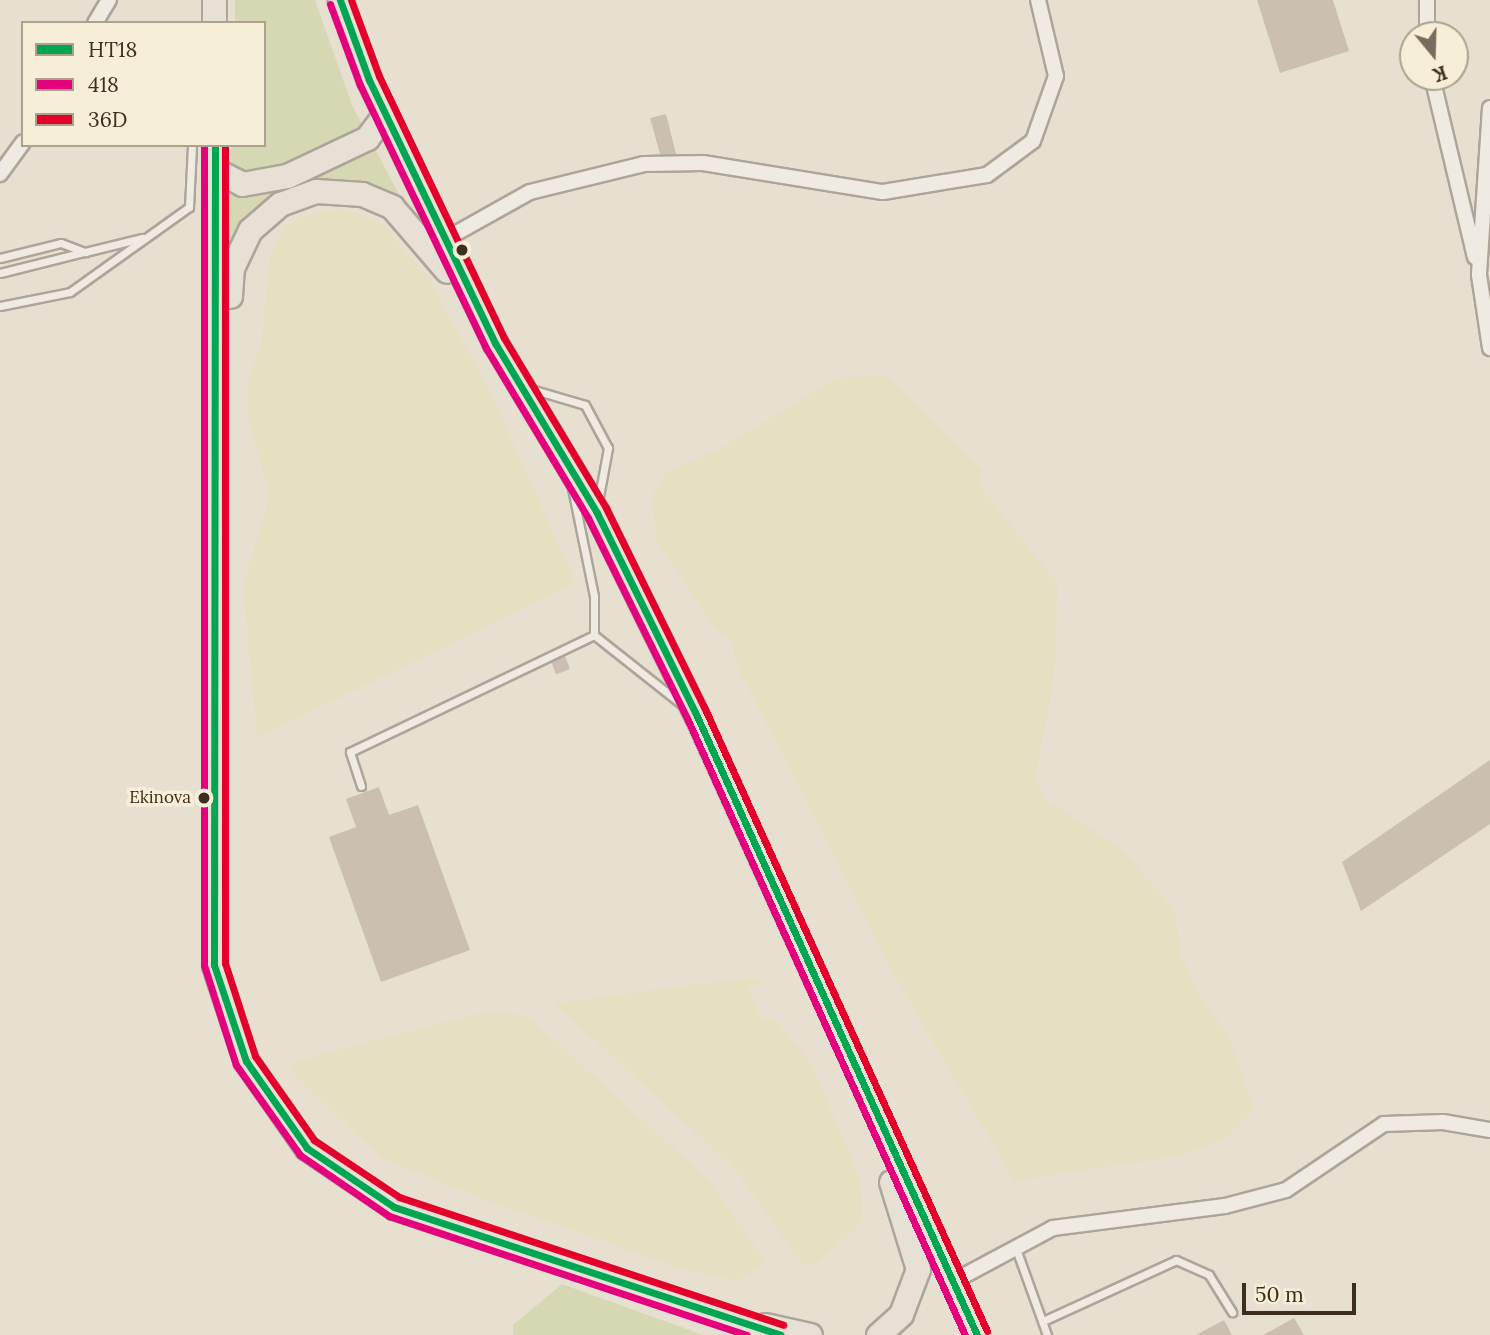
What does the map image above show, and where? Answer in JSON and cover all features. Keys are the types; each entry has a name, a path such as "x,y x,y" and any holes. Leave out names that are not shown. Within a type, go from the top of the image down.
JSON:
{"main road":[{"path":"340,0 385,114 495,344"},
{"path":"215,170 242,184 287,176 334,159 367,138 385,114"},
{"path":"215,147 218,375 215,715 217,977 246,1061 307,1148 394,1207 780,1335"},
{"path":"218,375 239,249 280,204 316,191 378,199 407,218 523,387 597,513 696,714 834,1028 977,1335"},
{"path":"834,1028 901,1206 918,1269 901,1314 878,1335"},
{"path":"741,1320 810,1335"}],"street":[{"path":"96,21 109,0"},
{"path":"444,240 530,192 645,164 703,163 883,192 987,175 1032,141 1056,76 1038,0"},
{"path":"1427,0 1427,21"},
{"path":"1435,91 1479,275 1490,348"},
{"path":"1479,275 1490,108"},
{"path":"0,174 21,145"},
{"path":"954,1281 1015,1245 1053,1228 1225,1206 1286,1190 1384,1124 1443,1122 1490,1130"}],"lane":[{"path":"0,306 70,292 189,207 192,147"},
{"path":"4,272 146,236"},
{"path":"0,258 61,243 85,252"},
{"path":"523,387 585,405 608,448 597,513"},
{"path":"566,460 594,596 594,635"},
{"path":"594,635 696,714"},
{"path":"361,786 350,752 594,635"},
{"path":"1015,1245 1047,1335"},
{"path":"1043,1321 1176,1260 1209,1275 1232,1312"}],"shaded area":[{"path":"342,208 381,223 426,274 489,389 576,583 257,738 243,585 270,496 249,423 247,385 261,345 270,259 284,227 303,216"},
{"path":"886,375 984,472 977,482 1058,584 1054,678 1036,774 1045,799 1119,847 1175,910 1180,951 1196,990 1228,1035 1254,1109 1228,1137 1182,1155 1014,1181 896,978 738,668 730,638 715,628 656,539 652,496 665,473 725,446 837,378"},
{"path":"752,977 764,981 748,987 761,1019 775,1019 812,1064 861,1181 863,1222 816,1264 801,1263 735,1169 554,1003"},
{"path":"508,1012 531,1019 713,1184 767,1264 736,1281 682,1269 478,1197 381,1158 290,1071 299,1060 476,1014"}],"green space":[{"path":"235,0 315,0 352,105 404,204 362,184 320,181 251,216 228,248 231,147 266,147 266,21 235,21"},
{"path":"562,1284 703,1335 513,1335 513,1325"}],"building":[{"path":"1257,0 1333,0 1349,51 1280,73"},
{"path":"666,114 676,154 660,154 650,118"},
{"path":"565,656 570,669 556,674 551,661"},
{"path":"1490,760 1490,824 1361,911 1342,862"},
{"path":"379,787 389,815 418,805 470,950 381,982 329,837 356,827 346,799"},
{"path":"1294,1318 1304,1335 1263,1335"},
{"path":"1224,1320 1232,1335 1196,1335"}],"transit line":[{"name":"HT18","path":"340,0 369,80 495,343 597,513 696,714 977,1335"},
{"name":"36D","path":"351,0 379,76 504,338 606,508 705,709 987,1331"},
{"name":"418","path":"330,4 360,85 486,348 588,518 687,718 965,1335"},
{"name":"418","path":"204,147 204,965 236,1065 300,1155 389,1216 747,1335"},
{"name":"HT18","path":"215,147 214,965 246,1061 307,1148 394,1207 780,1335"},
{"name":"36D","path":"225,147 225,963 255,1056 314,1140 399,1197 783,1325"}],"place":[{"name":"Ekinova","path":"204,798"}]}
